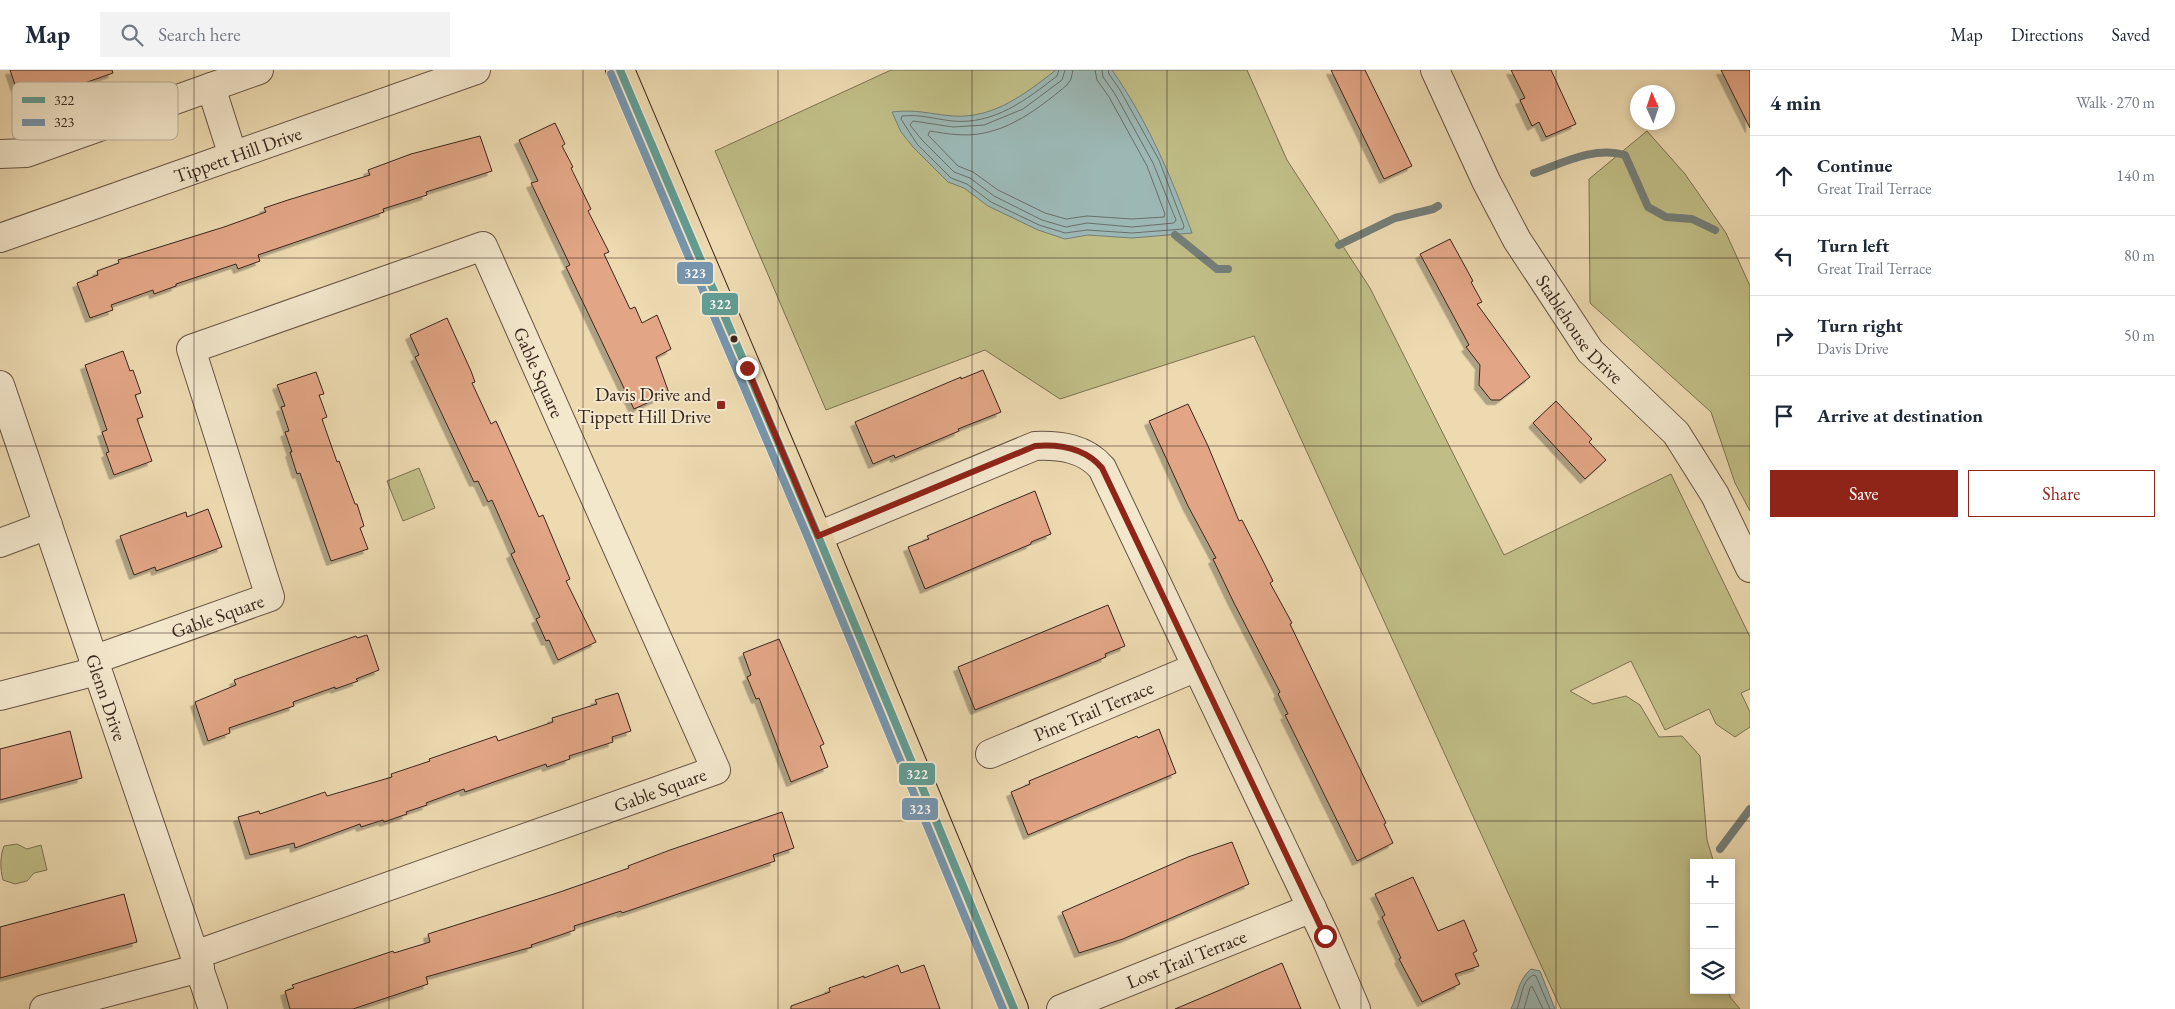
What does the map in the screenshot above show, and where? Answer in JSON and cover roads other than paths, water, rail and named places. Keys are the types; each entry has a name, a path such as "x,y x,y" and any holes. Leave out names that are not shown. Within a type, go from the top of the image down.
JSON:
{"main road":[{"path":"620,70 818,536 1014,1009"}],"street":[{"path":"178,99 259,70"},
{"name":"Tippett Hill Drive","path":"0,238 476,70"},
{"name":"Stablehouse Drive","path":"1435,70 1486,181 1517,240 1590,351 1676,433 1715,495 1750,568"},
{"path":"211,87 233,156"},
{"path":"0,154 26,152 60,140"},
{"name":"Gable Square","path":"95,666 270,597 190,349 483,246 716,770 198,961"},
{"name":"Glenn Drive","path":"0,385 213,1009"},
{"path":"818,536 1035,446 1064,446 1094,458 1102,468 1312,908 1356,1009"},
{"path":"0,542 48,525"},
{"path":"0,696 95,666"},
{"name":"Pine Trail Terrace","path":"990,754 1197,667"},
{"name":"Lost Trail Terrace","path":"1060,1009 1312,908"},
{"path":"44,1009 198,961"}],"water":[{"path":"1056,70 1112,70 1125,89 1157,149 1192,233 1132,238 1088,235 1065,239 1038,230 988,206 964,188 948,182 913,147 901,132 892,112 916,111 953,116 968,116 982,113 1009,103"},
{"path":"1531,969 1540,971 1555,1009 1511,1009 1523,978"}],"waterway":[{"path":"1534,173 1590,154 1613,153 1625,155 1648,207 1666,217 1692,219 1715,230"},
{"path":"1339,245 1395,218 1433,209 1438,206"},
{"path":"1175,235 1217,269 1228,269"},
{"path":"1720,849 1750,809"}],"place":[{"name":"Davis Drive and Tippett Hill Drive","path":"721,405"}]}
